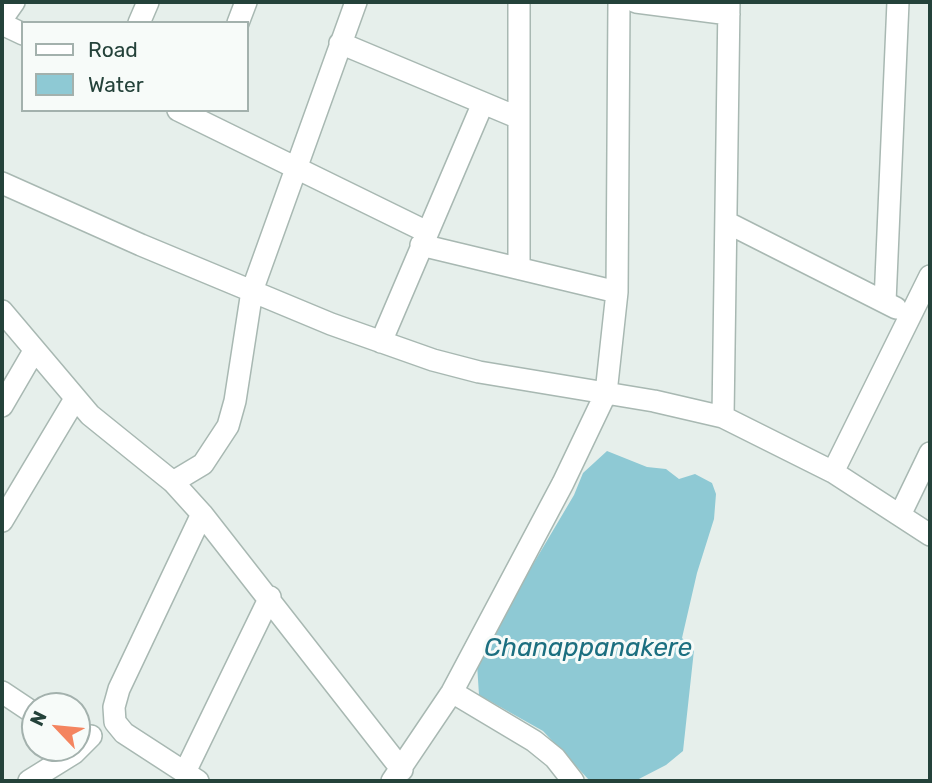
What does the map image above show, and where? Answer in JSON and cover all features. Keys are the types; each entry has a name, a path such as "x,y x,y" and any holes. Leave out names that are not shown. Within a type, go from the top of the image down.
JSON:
{"street":[{"path":"14,2 2,22 21,33"},
{"path":"140,21 148,2"},
{"path":"238,21 246,2"},
{"path":"173,482 203,464 228,426 235,401 252,291 356,2"},
{"path":"519,2 519,268"},
{"path":"2,314 90,415 173,482 202,514 270,597 397,776 453,692 557,495 606,393 617,292 619,2"},
{"path":"636,2 729,8 723,417"},
{"path":"885,302 898,2"},
{"path":"340,43 519,118"},
{"path":"381,342 484,103"},
{"path":"202,115 424,238 519,268 617,292"},
{"path":"2,183 252,291 433,360 479,372 606,393 723,417 833,472 901,513 930,535"},
{"path":"726,222 911,315"},
{"path":"833,472 930,276"},
{"path":"2,406 34,351"},
{"path":"2,521 75,399"},
{"path":"901,513 930,453"},
{"path":"202,514 119,689 114,707 115,722 124,733 191,776 270,597"},
{"path":"2,692 21,705"},
{"path":"453,692 534,741 555,758 573,781"},
{"path":"91,734 115,722"},
{"path":"29,781 60,762"}],"water":[{"name":"Chanappanakere","path":"607,451 647,467 666,469 679,479 695,474 712,483 716,494 714,519 697,573 682,638 694,650 683,751 666,765 635,781 590,781 543,731 479,695 477,664 512,592 532,566 574,495 583,473"}]}
